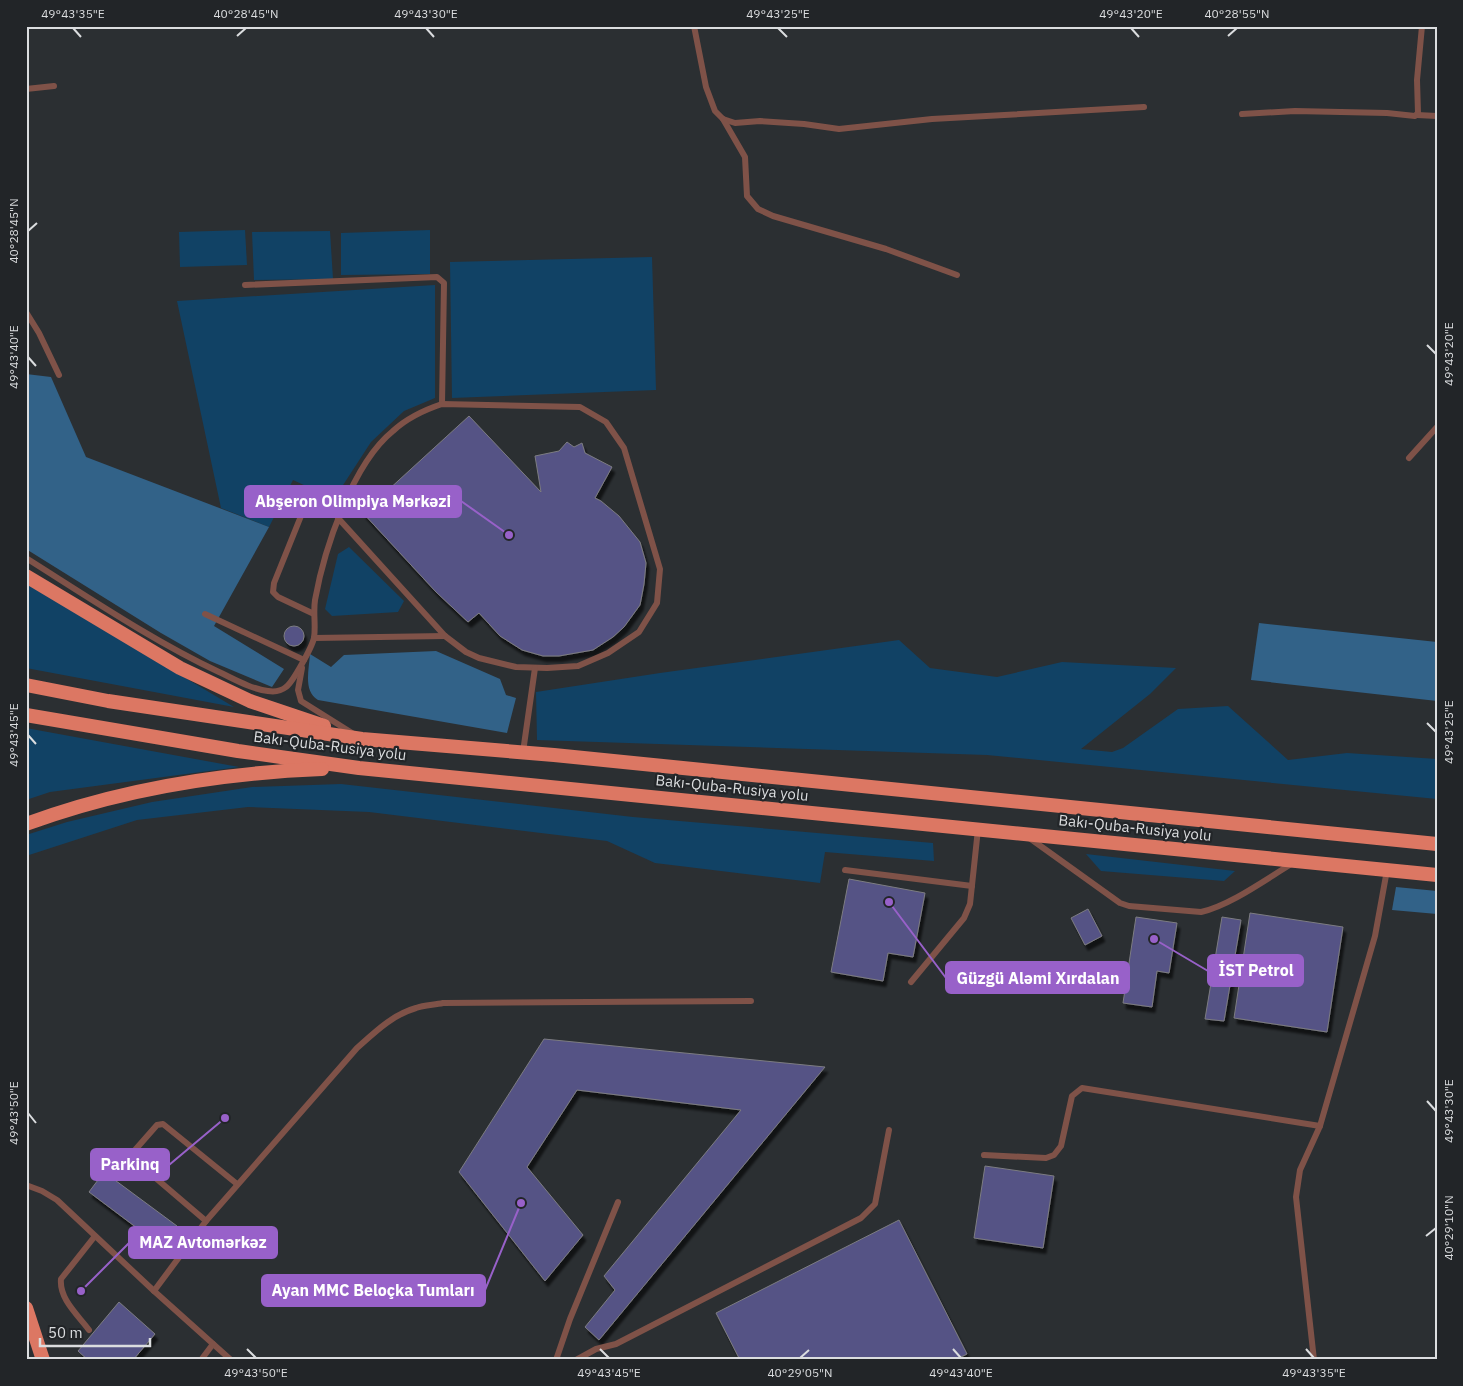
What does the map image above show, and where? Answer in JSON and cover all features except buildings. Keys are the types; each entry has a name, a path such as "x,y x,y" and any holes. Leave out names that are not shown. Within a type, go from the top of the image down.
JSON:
{"highway":[{"path":"26,576 203,680 250,701 362,739"},
{"name":"Bakı-Quba-Rusiya yolu","path":"26,685 118,702 362,739 523,752 1437,844"},
{"name":"Bakı-Quba-Rusiya yolu","path":"26,716 238,751 359,768 1437,874"},
{"path":"26,824 84,805 181,783 244,774 359,768"},
{"path":"26,1308 43,1360"}],"lane":[{"path":"694,26 706,87 715,111 723,119 745,157 747,196 758,209 773,216 886,248 957,275"},
{"path":"1417,115 1419,110 1417,80 1422,26"},
{"path":"26,89 54,86"},
{"path":"723,119 735,123 760,121 839,129 932,119 1144,107"},
{"path":"1242,114 1295,111 1387,113 1411,117 1417,115 1437,116"},
{"path":"245,285 437,277 444,283 442,404"},
{"path":"26,312 39,333 59,375"},
{"path":"26,558 183,654 245,684 275,692 285,688 304,660 314,638 314,614 320,576 338,518 356,479 378,445 392,431 426,410 442,404 580,407 606,422 624,448 660,569 657,603 639,632 608,654 578,666 516,667 479,658 466,652 445,636 338,518"},
{"path":"1409,458 1437,427"},
{"path":"301,516 274,583 273,592 278,597 314,614"},
{"path":"205,614 304,660"},
{"path":"314,638 445,636"},
{"path":"304,660 298,690 301,702 362,739"},
{"path":"523,752 535,668"},
{"path":"911,982 964,918 970,904 978,829"},
{"path":"1023,833 1120,903 1129,906 1201,912 1211,910 1297,860"},
{"path":"845,870 972,886"},
{"path":"1314,1360 1296,1197 1300,1170 1320,1126 1375,936 1387,870"},
{"path":"154,1291 206,1221 237,1184 357,1048 376,1030 394,1017 417,1007 443,1003 751,1001"},
{"path":"984,1155 1046,1158 1054,1155 1061,1146 1072,1096 1082,1088 1320,1126"},
{"path":"206,1221 138,1163 134,1150 156,1125 163,1124 237,1184"},
{"path":"576,1360 596,1349 616,1344 861,1218 875,1204 890,1130"},
{"path":"26,1185 58,1200 154,1291 231,1360"},
{"path":"556,1360 570,1320 618,1202"},
{"path":"89,1330 64,1297 60,1287 61,1279 95,1236"},
{"path":"201,1360 214,1344"}],"shaded area":[{"path":"245,230 247,265 180,267 179,232"},
{"path":"430,230 430,274 341,275 341,233"},
{"path":"330,231 333,279 254,280 252,232"},
{"path":"652,257 656,390 452,398 450,262"},
{"path":"435,285 435,398 404,411 371,442 334,499 293,480 269,527 221,508 177,301"},
{"path":"26,374 51,377 86,457 269,527 214,626 284,669 272,687 210,661 161,633 26,549"},
{"path":"349,547 404,601 398,612 332,616 325,609 338,554"},
{"path":"26,583 234,707 26,668"},
{"path":"1259,623 1437,642 1437,701 1251,680"},
{"path":"899,640 930,668 997,677 1062,662 1176,668 1150,694 1081,749 1112,752 1123,748 1178,709 1228,706 1288,760 1347,753 1437,759 1437,799 987,755 537,740 536,692"},
{"path":"436,651 500,679 506,695 516,698 507,733 318,700 310,691 308,673 310,654 331,667 344,655"},
{"path":"26,728 239,767 50,792 26,800"},
{"path":"341,784 633,817 933,843 934,861 825,852 820,883 655,863 607,841 369,812 248,807 137,820 26,856 26,835 67,822 152,802 252,787"},
{"path":"1086,854 1235,871 1224,881 1101,871"},
{"path":"1396,887 1437,891 1437,914 1392,910"}],"place":[{"name":"Abşeron Olimpiya Mərkəzi","path":"509,535"},
{"name":"Güzgü Aləmi Xırdalan","path":"889,902"},
{"name":"İST Petrol","path":"1154,939"},
{"name":"Parkinq","path":"225,1118"},
{"name":"Ayan MMC Beloçka Tumları","path":"521,1203"},
{"name":"MAZ Avtomərkəz","path":"81,1291"}]}
